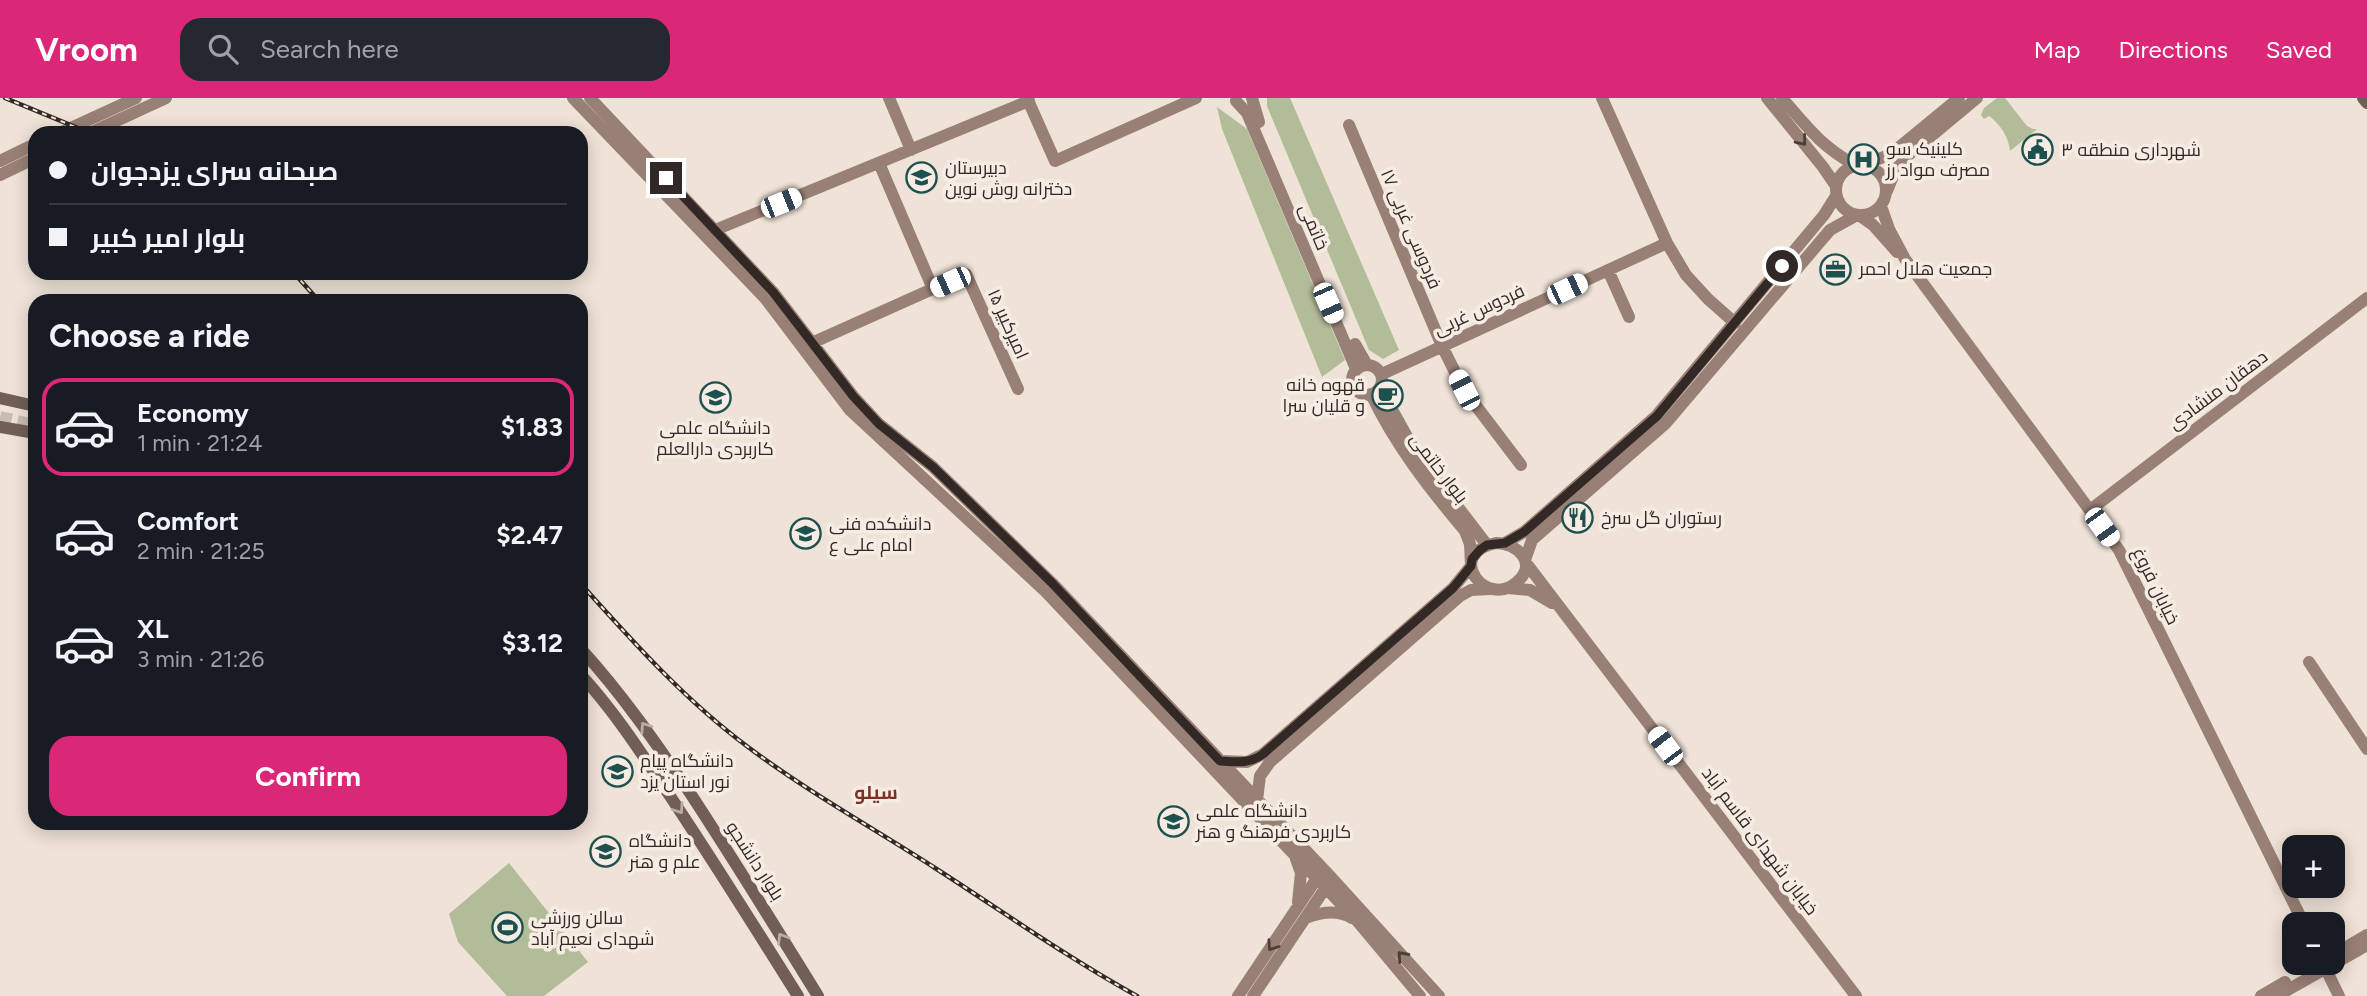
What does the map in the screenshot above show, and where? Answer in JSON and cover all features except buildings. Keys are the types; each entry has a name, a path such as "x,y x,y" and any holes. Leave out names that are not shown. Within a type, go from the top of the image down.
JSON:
{"main road":[{"path":"75,126 136,98"},
{"path":"105,126 166,98"},
{"path":"573,98 610,128 715,230 773,292 853,396 879,424 933,467 1052,583 1125,668 1295,855 1439,996"},
{"path":"590,98 610,128 765,298 850,410 1044,590 1220,761 1257,800 1323,880"},
{"path":"889,98 911,150"},
{"path":"715,230 1028,100 1055,161 1196,98"},
{"path":"1602,98 1667,243 1686,275 1735,323"},
{"path":"1767,98 1823,167 1841,205 1848,212 1858,215 1867,215 1884,200 1895,171 1905,158 1977,98"},
{"path":"1782,98 1818,141 1832,153 1859,165 1874,168 1882,175 1886,185 1884,200"},
{"path":"1220,761 1247,762 1263,754 1453,588 1471,566 1475,554 1487,545 1505,543 1524,532 1657,416 1820,220 1836,191 1839,177 1846,170 1884,158 1959,98"},
{"path":"2363,98 2367,103"},
{"name":"خاتمی","path":"1241,99 1254,110 1362,367"},
{"name":"فردوسی غربی ۱۷","path":"1349,125 1441,346 1464,390 1521,465"},
{"path":"0,161 28,147"},
{"path":"1823,167 1831,162 1832,153"},
{"path":"1884,158 1887,166 1895,171"},
{"path":"0,175 28,161"},
{"path":"814,342 933,289 879,163"},
{"name":"خیابان فروغ","path":"1884,200 1889,229 1905,259 2119,550 2298,912"},
{"path":"1508,588 1522,578 1532,540 1665,424 1830,230 1858,215"},
{"name":"خیابان فروغ","path":"1858,215 1905,259"},
{"path":"1820,220 1828,222 1830,230"},
{"name":"فردوس غربی","path":"1381,374 1667,243"},
{"path":"1608,270 1629,317"},
{"name":"امیرکبیر ۱۵","path":"933,289 966,274 1018,389"},
{"name":"دهقان منشادی","path":"2090,510 2367,298"},
{"path":"1362,367 1378,369 1381,374 1383,380 1376,391 1362,394 1353,386 1353,374 1362,367"},
{"name":"بلوار خاتمی","path":"1376,391 1415,451 1487,545"},
{"name":"بلوار خاتمی","path":"1376,391 1383,420 1406,456 1465,531 1470,544 1471,566"},
{"path":"0,398 28,404"},
{"path":"0,427 28,432"},
{"path":"1505,543 1522,553 1525,561"},
{"name":"خیابان شهدای قاسم آباد","path":"1525,561 1856,996"},
{"path":"1471,566 1476,579 1490,589"},
{"path":"1257,800 1260,776 1270,762 1460,596 1471,590 1530,590 1559,608"},
{"name":"بلوار دانشجو","path":"588,657 641,720 739,867 818,996"},
{"path":"2309,662 2367,749"},
{"name":"بلوار دانشجو","path":"588,683 640,751 725,878 798,996"},
{"path":"1238,996 1301,914 1301,873 1295,855"},
{"path":"725,878 739,867"},
{"path":"1253,996 1323,880"},
{"path":"738,899 752,889"},
{"path":"1301,914 1333,912 1362,919 1420,996"},
{"path":"2345,948 2367,934"},
{"path":"2345,955 2367,945"},
{"path":"2261,996 2302,975"},
{"path":"2277,996 2307,975"},
{"path":"2327,975 2339,996"}],"green space":[{"path":"1267,98 1290,98 1399,350 1383,359 1369,350 1267,106"},
{"path":"1997,98 2005,98 2027,126 2037,129 2010,151 2000,127 1989,116 1984,119 1981,115 1984,108"},
{"path":"1217,107 1247,129 1345,360 1322,377 1222,129"},
{"name":"سالن ورزشی شهدای نعیم آباد","path":"509,863 588,962 544,996 507,996 458,942 449,914"}],"tunnel":[{"path":"0,417 28,423"}],"railway":[{"path":"5,98 73,126"},
{"path":"300,280 313,294"},
{"path":"588,592 682,691 748,747 817,795 1137,996"}],"place":[{"name":"شهرداری منطقه ۳","path":"2038,150"},
{"name":"کلینیک سو مصرف مواد رز","path":"1863,159"},
{"name":"دبیرستان دخترانه روش نوین","path":"922,178"},
{"name":"جمعیت هلال احمر","path":"1836,269"},
{"name":"قهوه خانه و قلیان سرا","path":"1388,395"},
{"name":"دانشگاه علمی کاربردی دارالعلم","path":"715,398"},
{"name":"رستوران گل سرخ","path":"1578,518"},
{"name":"دانشکده فنی امام علی ع","path":"806,534"},
{"name":"دانشگاه پیام نور استان یزد","path":"617,771"},
{"name":"دانشگاه علمی کاربردی فرهنگ و هنر","path":"1173,821"},
{"name":"دانشگاه علم و هنر","path":"606,851"},
{"name":"سالن ورزشی شهدای نعیم آباد","path":"508,928"}],"district":[{"name":"سیلو","path":"876,792"}],"route":[{"path":"666,178 773,292 853,396 879,424 933,467 1052,583 1220,761 1247,762 1263,754 1463,579 1475,554 1487,545 1505,543 1524,532 1638,433 1657,416 1782,266"}]}
